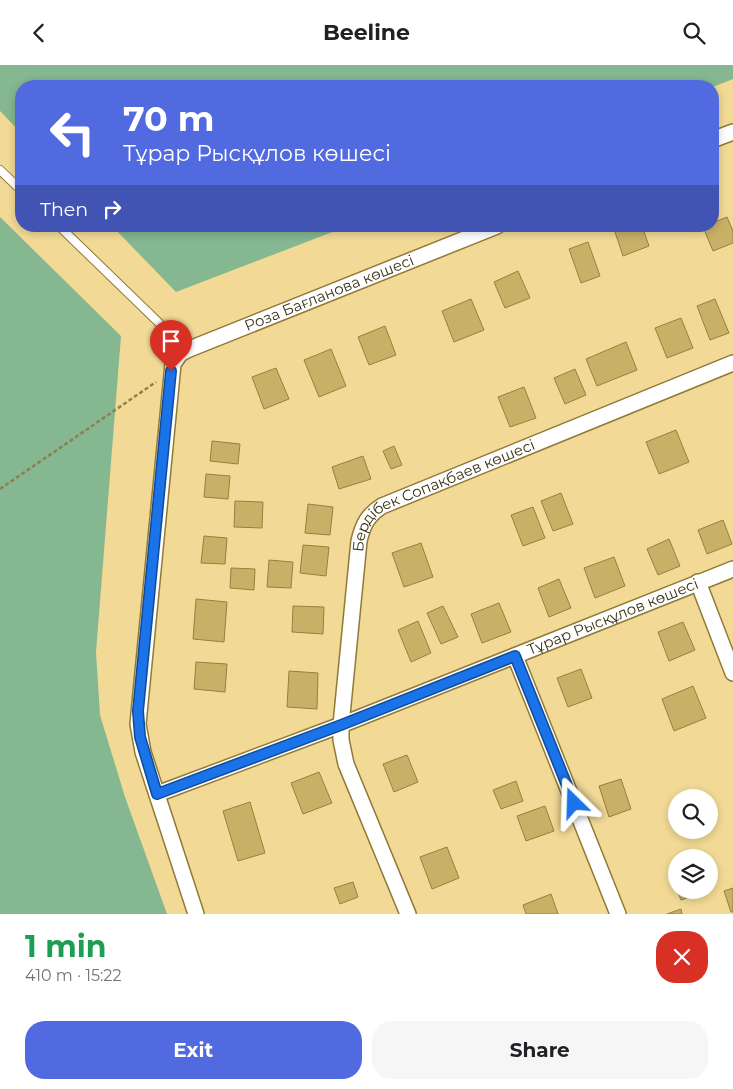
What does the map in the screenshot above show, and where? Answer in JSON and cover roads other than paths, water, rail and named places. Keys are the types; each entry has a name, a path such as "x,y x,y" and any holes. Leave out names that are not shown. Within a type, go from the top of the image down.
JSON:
{"street":[{"path":"719,137 733,132"},
{"name":"Роза Бағланова көшесі","path":"157,794 140,737 138,711 171,371 176,358 187,350 482,232"},
{"name":"Бердібек Сопақбаев көшесі","path":"408,914 346,764 341,740 359,541 362,528 372,513 382,506 733,363"},
{"name":"Тұрар Рысқұлов көшесі","path":"157,794 341,725 733,569"},
{"path":"698,583 733,673"},
{"path":"515,656 618,914"},
{"path":"157,794 196,914"}],"lane":[{"path":"0,170 15,184"},
{"path":"65,232 187,350"}]}
